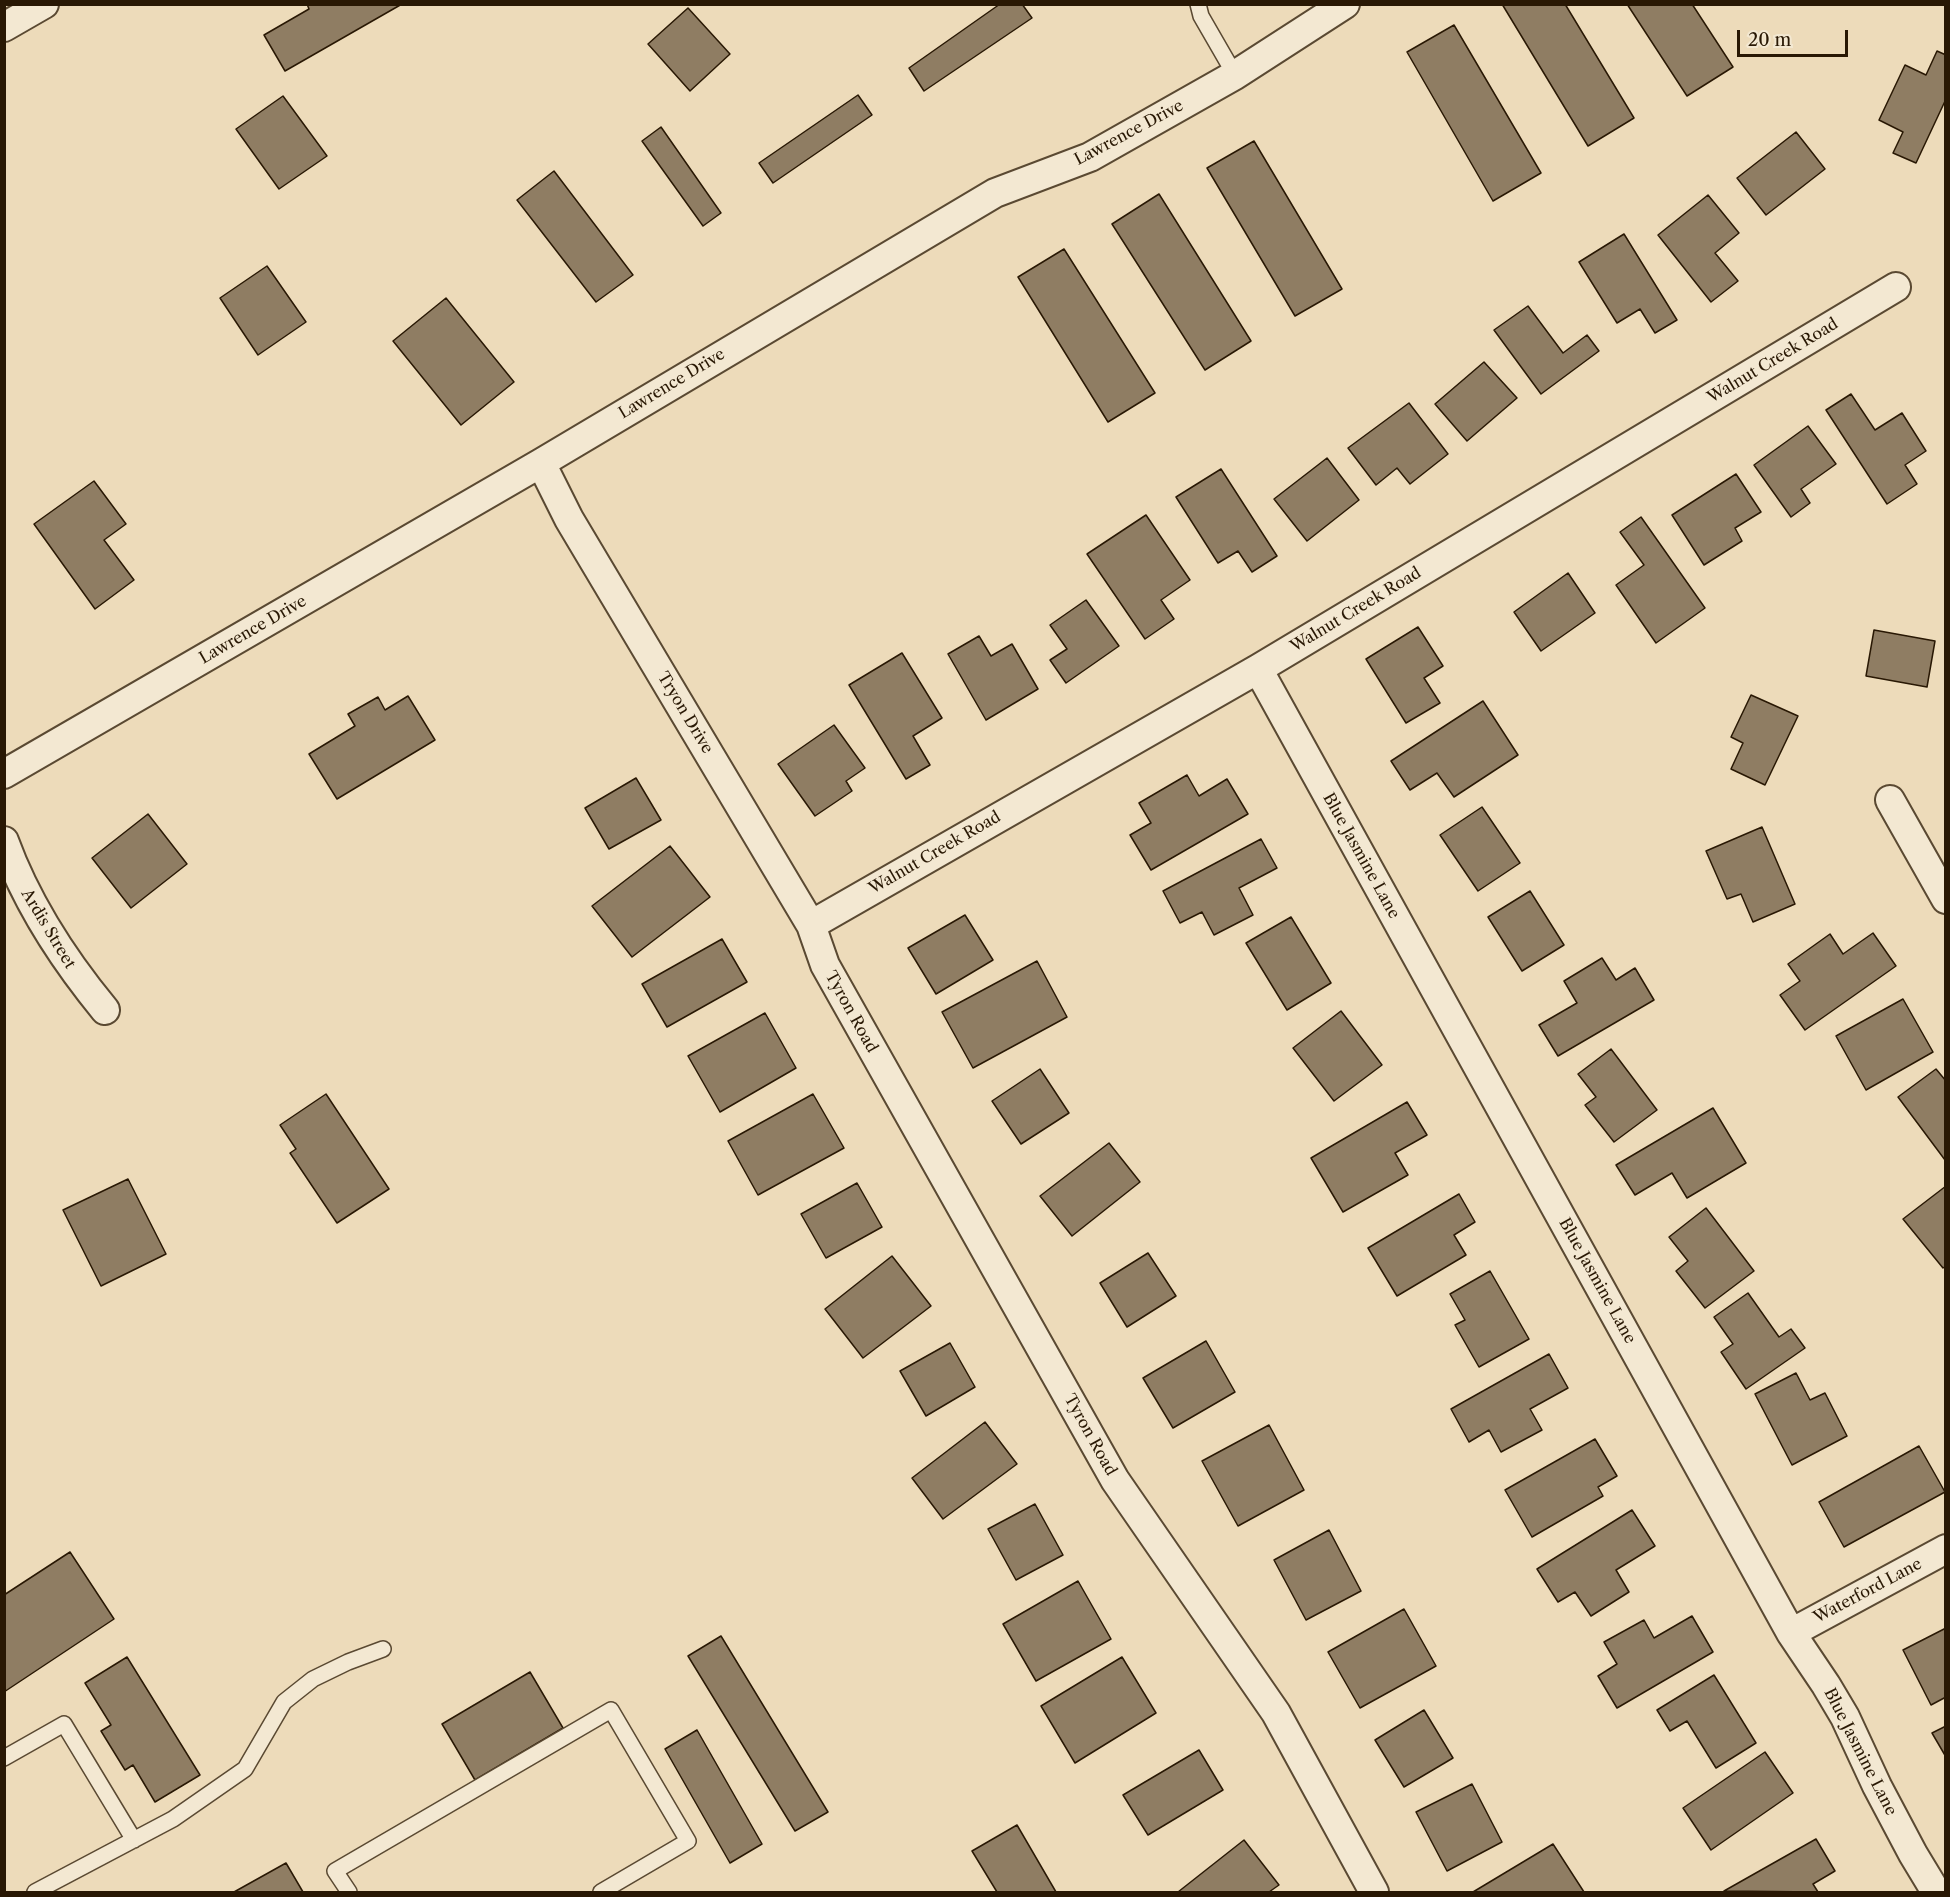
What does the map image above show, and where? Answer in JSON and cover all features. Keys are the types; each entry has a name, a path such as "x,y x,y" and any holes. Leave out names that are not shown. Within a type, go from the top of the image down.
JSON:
{"street":[{"path":"4,27 44,4"},
{"name":"Lawrence Drive","path":"4,774 541,463 994,193 1090,157 1235,75 1345,4"},
{"name":"Walnut Creek Road","path":"811,924 1258,669 1896,288"},
{"name":"Tryon Drive","path":"541,463 569,519 811,924 825,965"},
{"name":"Blue Jasmine Lane","path":"1258,669 1791,1633 1827,1684 1877,1786 1936,1893"},
{"path":"1890,800 1946,899"},
{"name":"Ardis Street","path":"4,841 28,899 75,973 105,1010"},
{"name":"Tyron Road","path":"825,965 1115,1480 1276,1713 1374,1893"},
{"name":"Waterford Lane","path":"1791,1633 1946,1549"}],"lane":[{"path":"1198,4 1201,16 1235,75"},
{"path":"35,1893 173,1819 245,1769 285,1702 312,1679 383,1649"},
{"path":"349,1893 335,1871 611,1710 688,1841 601,1893"},
{"path":"4,1758 64,1724 134,1840"}],"building":[{"path":"307,4 402,4 285,71 264,35 309,9"},
{"path":"1000,4 1022,4 1032,18 924,91 909,68"},
{"path":"1502,4 1565,4 1634,118 1588,146"},
{"path":"1627,4 1692,4 1733,67 1687,96"},
{"path":"688,8 730,54 690,91 648,44"},
{"path":"1454,25 1541,173 1493,201 1407,52"},
{"path":"1937,51 1946,55 1946,99 1916,163 1893,153 1903,132 1879,120 1905,65 1926,75"},
{"path":"858,95 872,115 773,183 759,163"},
{"path":"283,96 327,156 279,189 236,129"},
{"path":"661,127 721,213 703,226 642,141"},
{"path":"1796,132 1825,169 1766,215 1737,178"},
{"path":"1254,141 1342,289 1295,316 1207,168"},
{"path":"554,171 633,275 596,302 517,200"},
{"path":"1159,194 1251,341 1205,370 1112,224"},
{"path":"1708,195 1739,233 1715,253 1738,281 1711,302 1658,235"},
{"path":"1624,234 1677,320 1655,333 1640,309 1617,323 1579,262"},
{"path":"1064,249 1155,393 1108,422 1018,277"},
{"path":"267,266 306,322 258,355 220,298"},
{"path":"446,298 514,382 461,425 393,341"},
{"path":"1528,306 1563,353 1587,335 1599,351 1541,394 1494,330"},
{"path":"1484,362 1517,398 1467,441 1435,404"},
{"path":"1851,394 1875,430 1902,413 1926,451 1905,465 1917,484 1887,504 1826,410"},
{"path":"1409,403 1448,454 1410,484 1397,468 1376,485 1348,448"},
{"path":"1808,426 1836,464 1801,489 1810,503 1791,517 1754,465"},
{"path":"1327,458 1359,500 1307,541 1274,499"},
{"path":"1221,469 1277,556 1252,572 1238,551 1218,563 1176,497"},
{"path":"1736,474 1761,512 1735,528 1742,541 1704,565 1672,515"},
{"path":"94,481 126,524 104,540 134,580 95,609 34,524"},
{"path":"1146,515 1190,580 1161,600 1174,619 1145,639 1087,554"},
{"path":"1641,517 1705,608 1656,643 1616,585 1644,565 1620,532"},
{"path":"1568,573 1595,613 1541,651 1514,612"},
{"path":"1086,600 1119,646 1066,683 1050,660 1067,649 1050,625"},
{"path":"1418,627 1443,666 1424,678 1440,703 1406,723 1366,659"},
{"path":"1874,630 1935,641 1927,687 1866,676"},
{"path":"979,636 991,656 1012,644 1038,689 986,720 948,654"},
{"path":"902,653 942,718 913,736 930,765 906,779 849,685"},
{"path":"1751,695 1798,716 1765,785 1731,769 1743,743 1731,737"},
{"path":"408,696 435,740 337,799 309,754 355,726 348,714 378,697 385,710"},
{"path":"1483,701 1518,755 1454,797 1437,773 1410,790 1391,761"},
{"path":"834,725 865,768 846,781 852,791 815,816 778,764"},
{"path":"1187,775 1199,796 1227,779 1248,814 1151,870 1130,835 1151,823 1139,803"},
{"path":"636,778 661,820 609,849 585,808"},
{"path":"1482,807 1520,863 1478,891 1440,835"},
{"path":"148,814 187,864 131,908 92,858"},
{"path":"1762,827 1795,904 1753,922 1741,894 1727,899 1706,851"},
{"path":"1261,839 1277,868 1239,888 1253,915 1214,935 1202,912 1180,923 1163,891"},
{"path":"670,846 710,897 632,957 592,906"},
{"path":"1530,891 1564,945 1522,971 1488,917"},
{"path":"965,915 993,960 936,994 908,948"},
{"path":"1291,917 1331,983 1287,1010 1246,943"},
{"path":"1873,933 1896,966 1805,1030 1780,995 1800,981 1788,964 1830,934 1843,954"},
{"path":"722,939 747,982 667,1027 642,984"},
{"path":"1602,958 1616,980 1635,968 1654,1000 1558,1056 1539,1025 1577,1003 1564,981"},
{"path":"1037,961 1067,1017 973,1068 942,1012"},
{"path":"1903,999 1933,1052 1866,1090 1836,1036"},
{"path":"1341,1011 1382,1065 1334,1101 1293,1048"},
{"path":"765,1013 796,1068 720,1112 688,1056"},
{"path":"1611,1049 1657,1110 1614,1142 1585,1105 1596,1097 1578,1074"},
{"path":"1040,1069 1069,1113 1021,1144 992,1101"},
{"path":"1936,1069 1946,1081 1945,1160 1898,1097"},
{"path":"326,1094 389,1189 337,1223 290,1153 296,1149 280,1125"},
{"path":"813,1094 844,1148 758,1195 728,1141"},
{"path":"1407,1102 1427,1135 1395,1153 1408,1175 1343,1212 1311,1158"},
{"path":"1713,1108 1746,1163 1687,1198 1672,1173 1635,1195 1616,1165"},
{"path":"1109,1143 1140,1182 1072,1236 1040,1196"},
{"path":"128,1179 166,1254 101,1286 63,1210"},
{"path":"857,1183 882,1227 826,1258 801,1214"},
{"path":"1946,1186 1946,1266 1943,1268 1903,1219"},
{"path":"1459,1194 1475,1222 1454,1235 1466,1255 1397,1296 1368,1248"},
{"path":"1706,1208 1754,1271 1705,1308 1676,1271 1688,1261 1669,1237"},
{"path":"1148,1253 1176,1296 1127,1327 1100,1283"},
{"path":"892,1256 931,1306 863,1358 825,1309"},
{"path":"1490,1271 1529,1339 1479,1367 1455,1325 1465,1320 1450,1294"},
{"path":"1748,1293 1779,1337 1791,1329 1805,1348 1746,1389 1721,1352 1733,1344 1714,1317"},
{"path":"1206,1341 1235,1392 1173,1428 1143,1378"},
{"path":"950,1343 975,1387 926,1416 900,1371"},
{"path":"1549,1354 1568,1388 1530,1409 1542,1430 1501,1452 1489,1430 1469,1442 1451,1409"},
{"path":"1796,1373 1810,1400 1825,1393 1847,1436 1792,1465 1755,1394"},
{"path":"985,1422 1017,1464 943,1519 912,1478"},
{"path":"1269,1425 1304,1490 1238,1526 1202,1461"},
{"path":"1595,1439 1617,1476 1598,1487 1603,1496 1532,1537 1505,1490"},
{"path":"1919,1446 1945,1492 1844,1547 1819,1502"},
{"path":"1035,1504 1063,1555 1016,1580 988,1529"},
{"path":"1632,1510 1655,1546 1616,1570 1629,1592 1591,1616 1575,1592 1558,1602 1537,1569"},
{"path":"1329,1530 1361,1591 1306,1620 1274,1560"},
{"path":"70,1552 114,1619 4,1692 4,1595"},
{"path":"1078,1581 1111,1639 1036,1681 1003,1624"},
{"path":"1404,1609 1436,1666 1360,1708 1328,1652"},
{"path":"1692,1616 1713,1652 1617,1708 1598,1676 1617,1664 1604,1642 1644,1620 1654,1638"},
{"path":"1946,1628 1946,1697 1931,1705 1903,1650"},
{"path":"721,1636 828,1812 795,1831 688,1656"},
{"path":"127,1657 200,1775 155,1802 133,1765 125,1770 101,1731 111,1725 85,1683"},
{"path":"1122,1657 1156,1713 1075,1763 1041,1706"},
{"path":"530,1672 563,1728 475,1780 442,1724"},
{"path":"1714,1675 1756,1743 1716,1768 1687,1721 1670,1731 1657,1710"},
{"path":"1424,1710 1453,1758 1404,1787 1375,1740"},
{"path":"1946,1726 1946,1757 1932,1733"},
{"path":"697,1730 762,1844 730,1863 665,1749"},
{"path":"1199,1750 1223,1790 1148,1835 1123,1795"},
{"path":"1765,1752 1793,1793 1711,1850 1683,1808"},
{"path":"1472,1784 1502,1842 1447,1871 1416,1812"},
{"path":"1017,1825 1056,1892 997,1892 972,1851"},
{"path":"1816,1839 1835,1871 1813,1884 1818,1892 1724,1891"},
{"path":"1244,1840 1279,1885 1269,1892 1178,1892"},
{"path":"1553,1844 1584,1892 1473,1892"},
{"path":"286,1863 303,1892 234,1892"}]}
